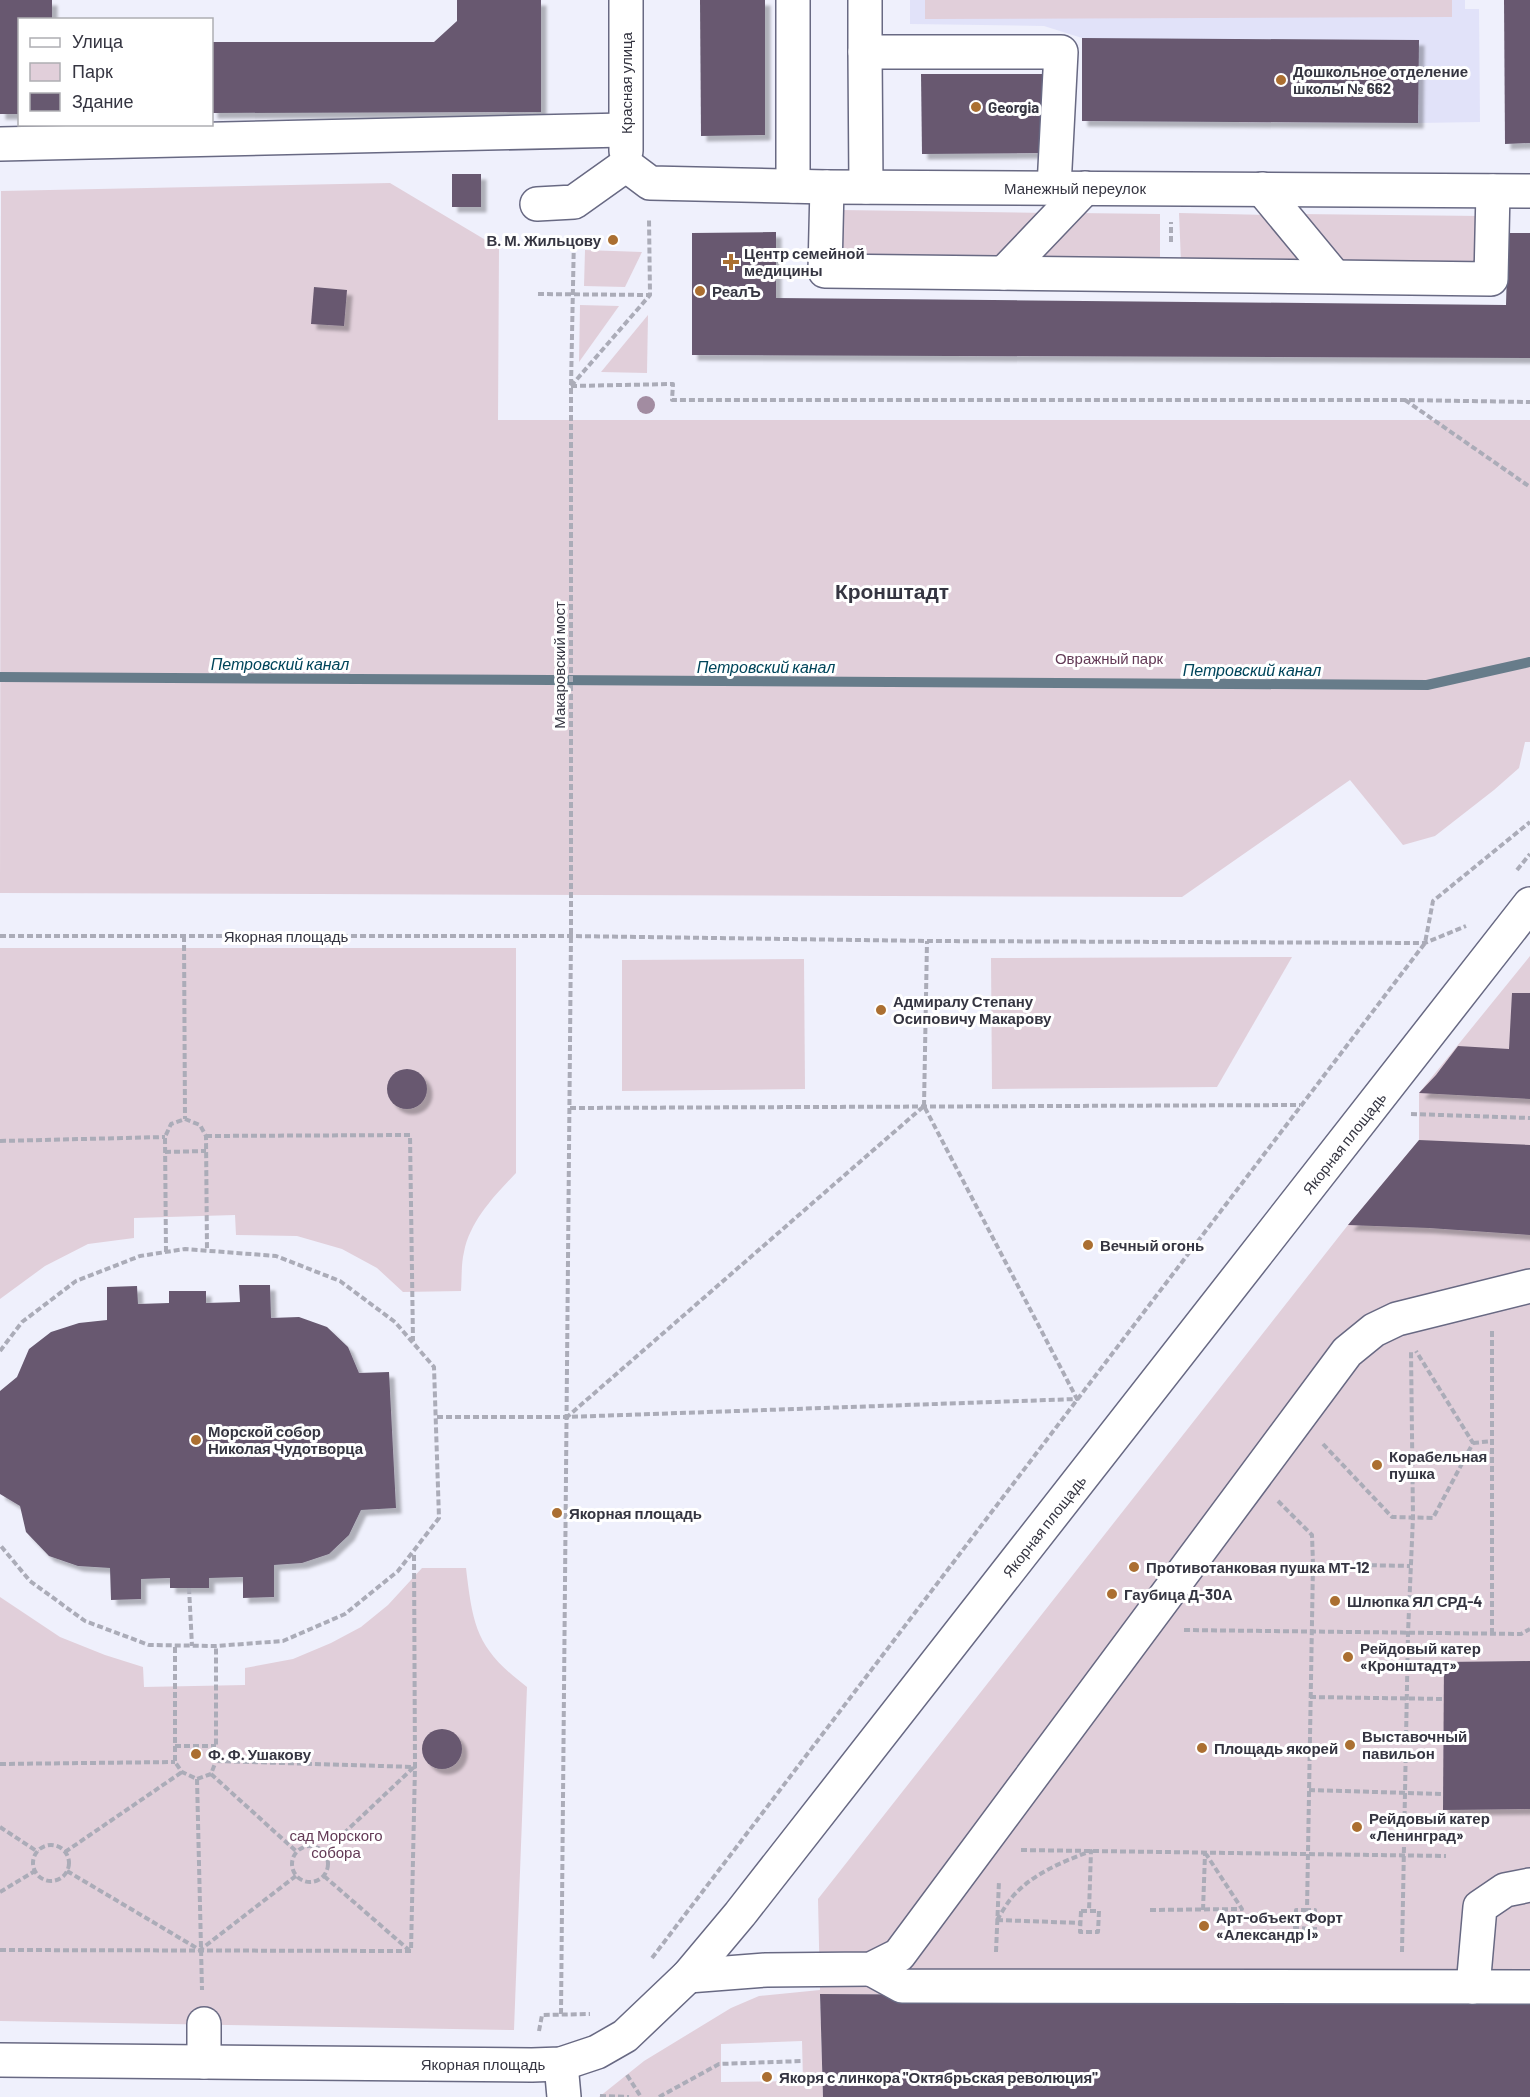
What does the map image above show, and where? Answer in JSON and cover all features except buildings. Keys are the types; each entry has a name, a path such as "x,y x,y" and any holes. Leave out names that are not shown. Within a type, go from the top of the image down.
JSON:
{"street":[{"name":"Красная улица","path":"626,0 626,165"},
{"path":"793,0 793,186"},
{"path":"865,0 866,186"},
{"path":"865,52 1061,52 1070,188 1004,273"},
{"path":"0,144 625,130"},
{"path":"537,204 574,201 626,165"},
{"name":"Манежный переулок","path":"626,165 650,183 827,187 1530,191"},
{"path":"827,187 825,271 1491,279 1493,191"},
{"path":"1262,189 1334,276"},
{"name":"Якорная площадь","path":"0,2060 532,2066 561,2064 597,2052 626,2036 688,1976 747,1905 1530,904"},
{"path":"688,1976 766,1970 871,1969 898,1955 1347,1352 1374,1330 1397,1320 1530,1286"},
{"path":"1473,1987 1480,1907 1505,1890 1530,1885"},
{"path":"871,1969 902,1986 1530,1987"},
{"path":"204,2024 204,2062"},
{"path":"561,2064 577,2096"}],"path":[{"path":"1171,275 1172,188"},
{"path":"571,386 650,295 650,215"},
{"name":"Макаровский мост","path":"561,2014 570,1108 571,386 574,228"},
{"path":"538,294 650,295"},
{"path":"571,386 673,384 672,400 1530,402"},
{"path":"1405,400 1530,487"},
{"path":"645,1967 1425,943 1433,902 1530,822"},
{"name":"Якорная площадь","path":"0,936 571,936 927,941 1425,943"},
{"path":"184,936 185,1119"},
{"path":"927,941 924,1106 1077,1399"},
{"path":"570,1108 1301,1105"},
{"path":"567,1417 924,1106"},
{"path":"1411,1114 1530,1118"},
{"path":"166,1252 165,1137 171,1124 185,1119 200,1125 206,1136 207,1250"},
{"path":"206,1136 410,1135 412,1342"},
{"path":"0,1141 165,1137"},
{"path":"165,1152 206,1151"},
{"path":"0,1351 21,1322 76,1281 140,1256 185,1249 276,1256 340,1281 395,1322 434,1367 439,1518 398,1572 345,1614 283,1641 216,1646 149,1645 85,1621 30,1581 0,1545"},
{"path":"1492,1297 1492,1634"},
{"path":"1402,1959 1404,1792 1413,1517 1411,1342 1473,1443"},
{"path":"437,1417 567,1417 1077,1399"},
{"path":"1298,1418 1392,1517 1433,1518 1473,1443"},
{"path":"1473,1443 1493,1441"},
{"path":"1254,1478 1312,1535 1307,1910"},
{"path":"411,1951 415,1767 414,1551"},
{"path":"1313,1564 1410,1566"},
{"path":"189,1588 192,1646"},
{"path":"1141,1630 1521,1634 1530,1629"},
{"path":"175,1647 175,1762 182,1772 197,1779 211,1774 216,1761 216,1646"},
{"path":"1310,1697 1443,1699"},
{"path":"175,1746 216,1746"},
{"path":"216,1761 415,1767"},
{"path":"0,1764 175,1762"},
{"path":"324,1852 415,1767"},
{"path":"65,1852 182,1772"},
{"path":"211,1774 297,1852"},
{"path":"197,1779 200,1950 204,2024"},
{"path":"1309,1790 1443,1794"},
{"path":"0,1827 38,1852"},
{"path":"48,1846 54,1846 65,1852 69,1861 67,1871 54,1881 42,1879 35,1871 33,1861 38,1852 48,1846"},
{"path":"307,1846 313,1846 324,1852 328,1862 324,1876 313,1882 297,1875 292,1861 297,1852 307,1846"},
{"path":"1011,1850 1446,1856"},
{"path":"1089,1911 1091,1851"},
{"path":"997,1920 1012,1897 1032,1880 1058,1863 1091,1851"},
{"path":"1203,1910 1205,1853"},
{"path":"1150,1910 1242,1909 1205,1853"},
{"path":"0,1892 35,1871"},
{"path":"67,1871 200,1950"},
{"path":"996,1955 999,1873"},
{"path":"200,1950 297,1875"},
{"path":"324,1876 411,1951"},
{"path":"1296,1910 1307,1910 1315,1910 1315,1929 1295,1928 1296,1910"},
{"path":"1081,1911 1099,1911 1098,1932 1080,1932 1081,1923 1081,1911"},
{"path":"997,1920 1081,1923"},
{"path":"0,1950 411,1951"},
{"path":"536,2041 542,2015 598,2014"},
{"path":"659,2097 719,2064 802,2061"},
{"path":"626,2073 641,2097"},
{"path":"577,2096 629,2097"}],"shaded area":[{"name":"Дошкольное отделение школы № 662","path":"910,0 1465,0 1465,9 1479,9 1480,122 1082,121 1082,38 1044,26 910,24"}],"green space":[{"path":"925,0 1452,0 1452,17 925,19"},
{"name":"Овражный парк","path":"390,183 499,248 498,420 1530,420 1530,742 1525,742 1519,768 1435,836 1403,845 1350,780 1182,897 0,893 1,191"},
{"path":"840,210 1048,213 1001,260 838,258"},
{"path":"1077,213 1160,214 1160,263 1032,261"},
{"path":"1179,213 1269,215 1309,264 1181,262"},
{"path":"1298,214 1482,216 1481,267 1343,265"},
{"path":"585,250 642,252 625,287 584,286"},
{"path":"580,305 619,306 579,362"},
{"path":"648,315 647,373 601,372"},
{"path":"0,948 516,948 516,1173 492,1199 472,1230 463,1257 461,1291 403,1292 377,1268 342,1249 297,1236 236,1235 235,1215 134,1218 134,1238 88,1244 45,1266 0,1299"},
{"path":"1530,956 1530,1998 820,1994 823,2097 599,2097 644,2061 731,2008 759,1996 820,1990 818,1899 1348,1225 1419,1140 1419,1093","holes":["802,2041 803,2081 721,2082 721,2044"]},
{"path":"1292,957 1217,1087 992,1089 991,958"},
{"path":"804,959 805,1089 622,1091 622,960"},
{"name":"сад Морского собора","path":"422,1568 466,1568 471,1607 480,1636 497,1661 527,1687 514,2030 0,2021 0,1597 60,1637 143,1667 144,1687 245,1685 245,1668 293,1659 361,1627 388,1605"}],"waterway":[{"name":"Петровский канал","path":"0,677 1427,685 1530,662"}],"place":[{"name":"Дошкольное отделение школы № 662","path":"1281,80"},
{"name":"Georgia","path":"976,107"},
{"name":"В. М. Жильцову","path":"613,240"},
{"name":"Центр семейной медицины","path":"731,262"},
{"name":"РеалЪ","path":"700,291"},
{"name":"Адмиралу Степану Осиповичу Макарову","path":"881,1010"},
{"name":"Вечный огонь","path":"1088,1245"},
{"name":"Морской собор Николая Чудотворца","path":"196,1440"},
{"name":"Корабельная пушка","path":"1377,1465"},
{"name":"Якорная площадь","path":"557,1513"},
{"name":"Противотанковая пушка МТ-12","path":"1134,1567"},
{"name":"Гаубица Д-30А","path":"1112,1594"},
{"name":"Шлюпка ЯЛ СРД-4","path":"1335,1601"},
{"name":"Рейдовый катер «Кронштадт»","path":"1348,1657"},
{"name":"Выставочный павильон","path":"1350,1745"},
{"name":"Площадь якорей","path":"1202,1748"},
{"name":"Ф. Ф. Ушакову","path":"196,1754"},
{"name":"Рейдовый катер «Ленинград»","path":"1357,1827"},
{"name":"Арт-объект Форт «Александр I»","path":"1204,1926"},
{"name":"Якоря с линкора \"Октябрьская революция\"","path":"767,2077"}],"district":[{"name":"Кронштадт","path":"892,590"}]}
